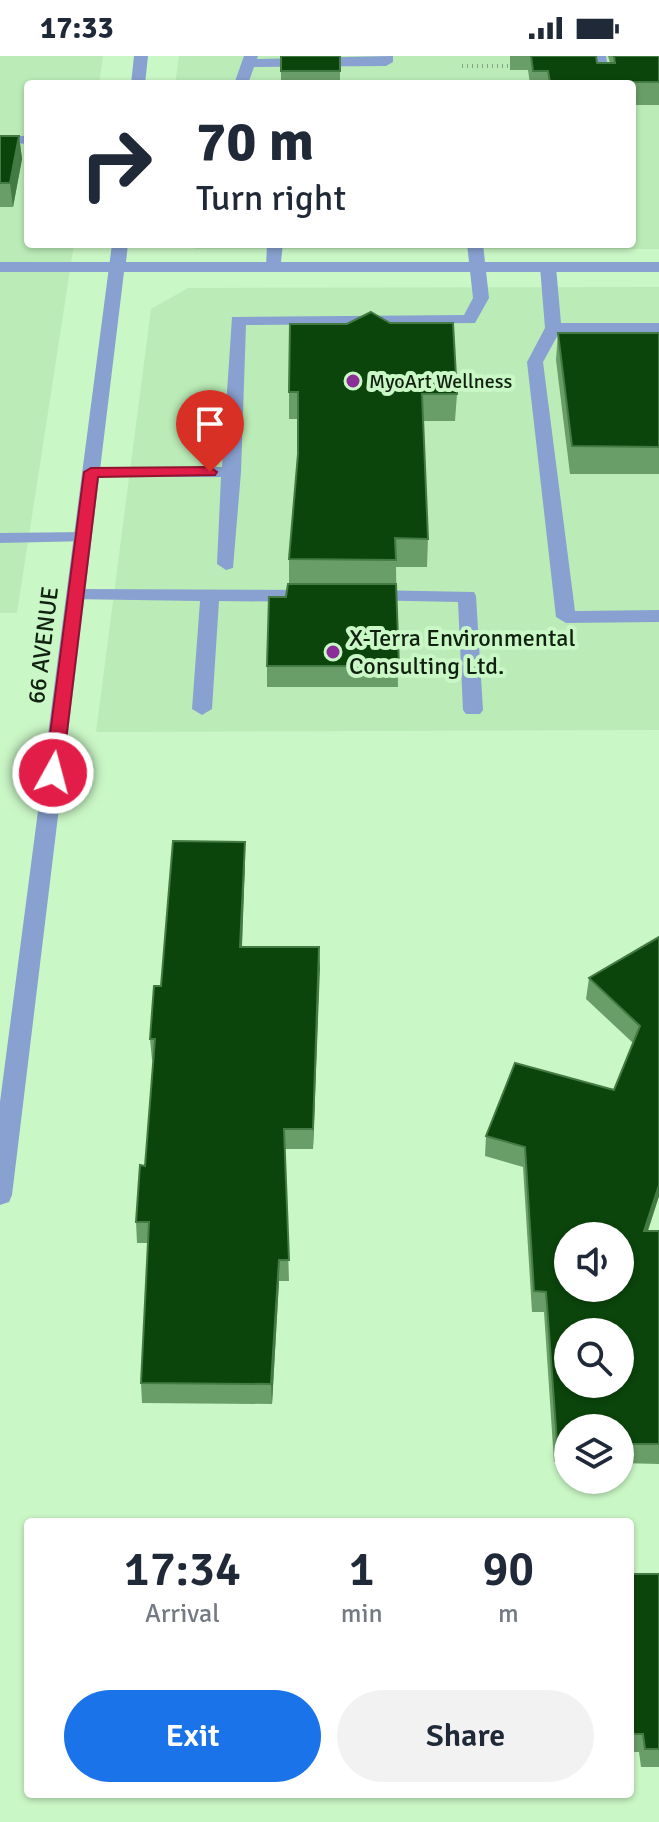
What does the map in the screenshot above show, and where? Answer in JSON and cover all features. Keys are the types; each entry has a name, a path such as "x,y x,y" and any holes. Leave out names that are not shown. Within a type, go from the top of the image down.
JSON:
{"street":[{"path":"138,80 141,56"},
{"path":"242,80 250,60 386,62 386,56"},
{"path":"599,56 603,80"},
{"name":"66 AVENUE","path":"0,1195 120,248"},
{"path":"274,267 275,248"},
{"path":"226,564 238,320 469,320 481,298 475,248"},
{"path":"0,267 659,267"},
{"path":"548,267 553,328 535,362 566,617 659,616"},
{"path":"553,328 659,328"},
{"path":"91,472 232,472"},
{"path":"0,538 83,537"},
{"path":"76,595 467,596 473,710"},
{"path":"202,709 210,595"}],"path":[{"path":"462,66 510,66"}],"shaded area":[{"path":"0,56 103,56 100,80 24,80 24,248 73,248 17,613 0,613"},
{"path":"179,56 659,56 659,249 195,249 636,248 636,80 176,80"},
{"path":"659,287 659,730 96,732 151,309 188,288"}],"building":[{"path":"281,56 340,56 340,71 281,71"},
{"path":"531,56 596,56 597,63 615,63 614,56 659,56 659,82 550,80 548,71 533,71"},
{"path":"0,136 19,136 10,183 0,183"},
{"path":"371,312 390,323 453,323 457,394 422,394 428,539 395,538 396,560 289,559 298,454 298,392 289,392 290,324 347,324"},
{"path":"558,333 659,333 659,447 572,446"},
{"path":"288,584 396,584 399,666 267,666 269,597 286,597"},
{"path":"173,841 245,842 240,947 319,947 313,1129 284,1129 289,1260 279,1260 271,1384 141,1383 149,1222 136,1222 140,1165 145,1166 155,1039 150,1039 154,986 161,986"},
{"path":"659,937 659,1185 644,1231 659,1231 659,1444 634,1444 634,1414 555,1414 546,1292 534,1291 525,1147 486,1136 515,1063 614,1090 640,1026 589,978"},
{"path":"634,1574 659,1574 659,1749 645,1749 643,1734 634,1734"}],"place":[{"name":"MyoArt Wellness","path":"353,381"},
{"name":"X-Terra Environmental Consulting Ltd.","path":"333,652"}],"route":[{"path":"53,773 91,472 210,472"}]}
